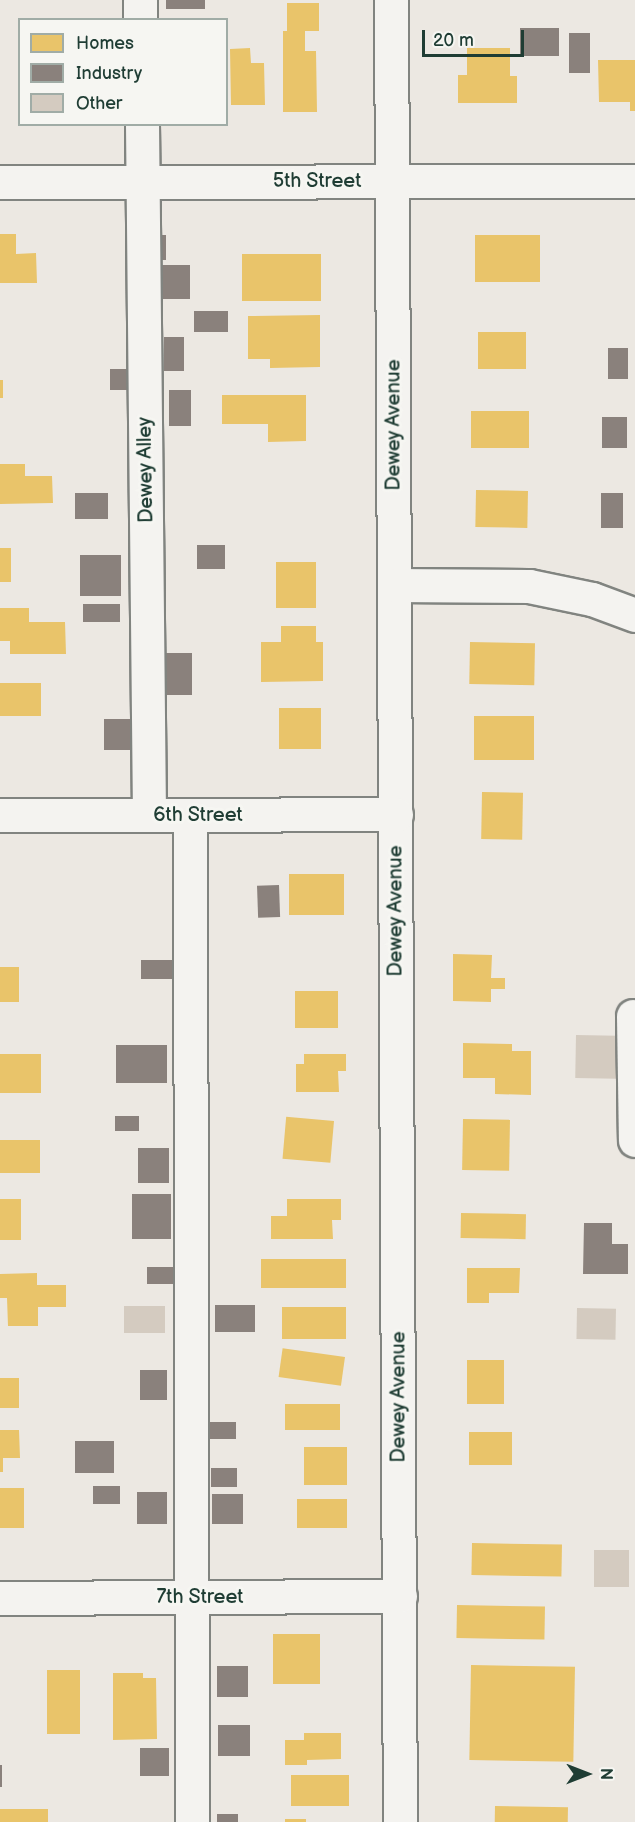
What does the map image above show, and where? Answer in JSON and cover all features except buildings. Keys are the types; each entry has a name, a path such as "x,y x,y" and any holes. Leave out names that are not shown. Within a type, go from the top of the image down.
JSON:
{"street":[{"path":"140,0 140,18"},
{"name":"Dewey Avenue","path":"391,0 400,1822"},
{"name":"Dewey Alley","path":"142,126 149,815"},
{"name":"5th Street","path":"0,182 635,181"},
{"path":"394,585 529,586 592,598 635,615"},
{"name":"6th Street","path":"0,815 396,814"},
{"path":"190,815 192,1822"},
{"path":"633,1016 635,1140"},
{"name":"7th Street","path":"0,1598 399,1596"}]}
